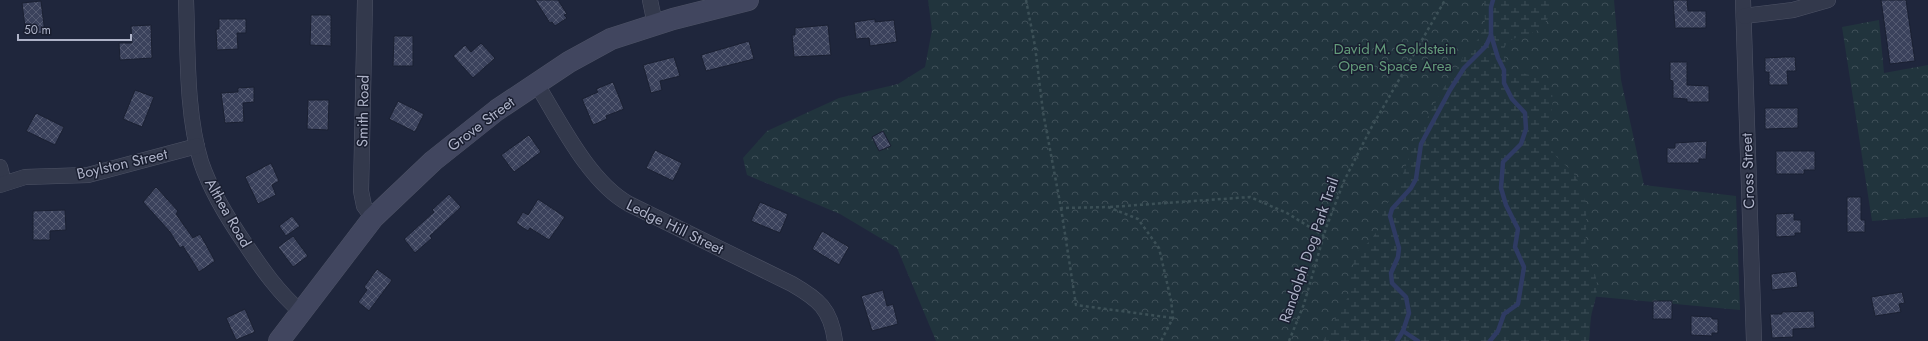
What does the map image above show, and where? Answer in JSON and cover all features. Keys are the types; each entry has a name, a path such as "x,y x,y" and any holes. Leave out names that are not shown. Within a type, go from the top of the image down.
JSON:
{"street":[{"name":"Althea Road","path":"186,0 191,99 197,146 208,180 226,215 273,284 301,312"},
{"name":"Smith Road","path":"365,0 362,191 364,206 373,218"},
{"path":"650,0 655,24"},
{"name":"Grove Street","path":"279,341 373,218 455,142 492,114 588,50 623,35 655,24 748,0"},
{"name":"Cross Street","path":"1743,0 1754,341"},
{"path":"1744,16 1793,10 1828,0"},
{"name":"Ledge Hill Street","path":"536,84 589,167 610,192 629,204 792,284 811,296 826,310 830,318 835,341"},
{"name":"Boylston Street","path":"2,184 37,176 88,175 197,146"},
{"path":"0,168 2,184"}],"path":[{"path":"1026,0 1035,46 1043,112 1061,208 1076,305 1173,318"},
{"name":"Randolph Dog Park Trail","path":"1289,341 1304,304 1324,236 1344,182 1355,159 1445,0"},
{"path":"1061,208 1108,207 1250,196 1287,213 1324,236"},
{"path":"1108,207 1138,219 1159,248 1165,269 1173,318 1161,341"}],"green space":[{"name":"David M. Goldstein Open Space Area","path":"928,0 1614,0 1621,80 1644,185 1736,196 1740,310 1394,278 1393,341 936,341 897,248 840,214 747,175 743,158 767,131 839,98 898,84 925,67 932,30"},
{"path":"1484,0 1554,0 1545,23 1535,32 1511,40 1504,49 1504,56 1507,64 1512,69 1541,78 1551,89 1553,102 1548,130 1549,143 1558,159 1572,171 1583,193 1586,212 1586,249 1597,284 1591,317 1589,341 1323,341 1348,297 1355,254 1370,241 1380,227 1383,211 1401,179 1416,139 1444,87 1452,77 1463,57 1479,38 1485,25"},
{"path":"1879,20 1884,73 1928,65 1928,217 1872,221 1842,27"}],"building":[{"path":"535,0 558,0 567,14 564,15 567,18 555,26 552,22 550,23"},
{"path":"1673,0 1687,0 1688,11 1706,11 1706,28 1675,28"},
{"path":"1881,0 1906,0 1915,61 1890,64"},
{"path":"41,1 45,33 26,35 22,3"},
{"path":"311,15 331,15 331,46 310,45"},
{"path":"219,19 246,19 246,33 237,33 238,49 217,50 216,29 219,29"},
{"path":"875,19 875,22 894,20 897,42 870,46 869,38 856,39 854,22"},
{"path":"151,25 152,58 120,60 119,43 132,43 131,26"},
{"path":"828,25 831,55 794,57 792,35 795,35 795,28"},
{"path":"394,36 413,36 413,66 393,66"},
{"path":"749,41 754,59 706,71 701,55"},
{"path":"481,43 495,58 473,78 453,56 465,45 471,52"},
{"path":"674,57 680,76 660,81 662,90 651,93 643,65"},
{"path":"1795,57 1796,71 1787,71 1788,85 1769,85 1769,72 1765,72 1765,58"},
{"path":"1670,62 1687,62 1687,85 1709,86 1709,102 1687,102 1687,99 1673,98 1673,81 1670,80"},
{"path":"613,82 624,109 606,116 607,119 593,125 582,99 598,92 596,89"},
{"path":"254,87 254,102 243,103 244,122 225,123 221,93 238,92 238,88"},
{"path":"135,90 154,97 142,127 123,119"},
{"path":"308,100 329,100 328,130 307,129"},
{"path":"398,101 424,114 415,132 389,119"},
{"path":"1765,108 1798,108 1798,128 1765,129"},
{"path":"36,113 64,127 55,145 26,131"},
{"path":"883,131 891,146 879,151 872,137"},
{"path":"529,135 541,152 514,172 501,155"},
{"path":"1707,141 1706,159 1699,159 1699,163 1667,163 1667,148 1675,148 1675,143"},
{"path":"655,150 682,163 673,181 646,168"},
{"path":"1776,151 1815,151 1815,170 1804,170 1804,174 1776,174"},
{"path":"271,163 279,181 272,185 276,195 258,204 245,177"},
{"path":"156,187 178,211 176,214 193,238 200,234 215,261 199,272 183,246 180,248 170,232 143,202"},
{"path":"449,194 461,207 430,236 432,238 415,253 404,239 434,212 432,210"},
{"path":"1847,197 1861,197 1861,220 1865,220 1865,232 1847,232"},
{"path":"538,199 565,217 549,240 530,228 528,231 516,223 523,212 528,215"},
{"path":"760,202 788,214 780,233 751,221"},
{"path":"65,210 66,230 50,231 50,240 33,240 33,211"},
{"path":"1794,213 1794,220 1801,220 1801,233 1795,233 1795,236 1776,237 1776,214"},
{"path":"292,216 300,226 286,236 279,226"},
{"path":"822,231 849,247 839,265 812,249"},
{"path":"293,236 308,256 293,267 278,247"},
{"path":"377,269 392,280 369,311 358,302 367,290 364,287"},
{"path":"1796,271 1798,287 1772,290 1771,274"},
{"path":"883,290 887,306 893,304 898,324 872,331 861,296"},
{"path":"1902,292 1905,303 1899,304 1901,312 1875,316 1871,297"},
{"path":"1653,301 1672,301 1672,319 1653,319"},
{"path":"245,309 255,332 236,340 226,318"},
{"path":"1814,311 1815,328 1793,329 1793,337 1772,338 1770,314"},
{"path":"1691,316 1712,317 1712,319 1718,319 1718,333 1712,333 1712,336 1691,335"}],"waterway":[{"path":"1397,341 1403,331 1409,313 1406,297 1392,283 1391,273 1398,257 1399,248 1390,216 1392,209 1411,188 1416,179 1421,144 1450,90 1464,68 1486,46 1491,35 1491,7 1493,0"},
{"path":"1490,341 1498,331 1504,314 1518,304 1524,267 1515,247 1518,229 1506,205 1501,188 1503,162 1521,144 1526,129 1525,113 1512,99 1504,83 1504,70 1498,58 1491,35"},
{"path":"1403,331 1418,341"}]}
